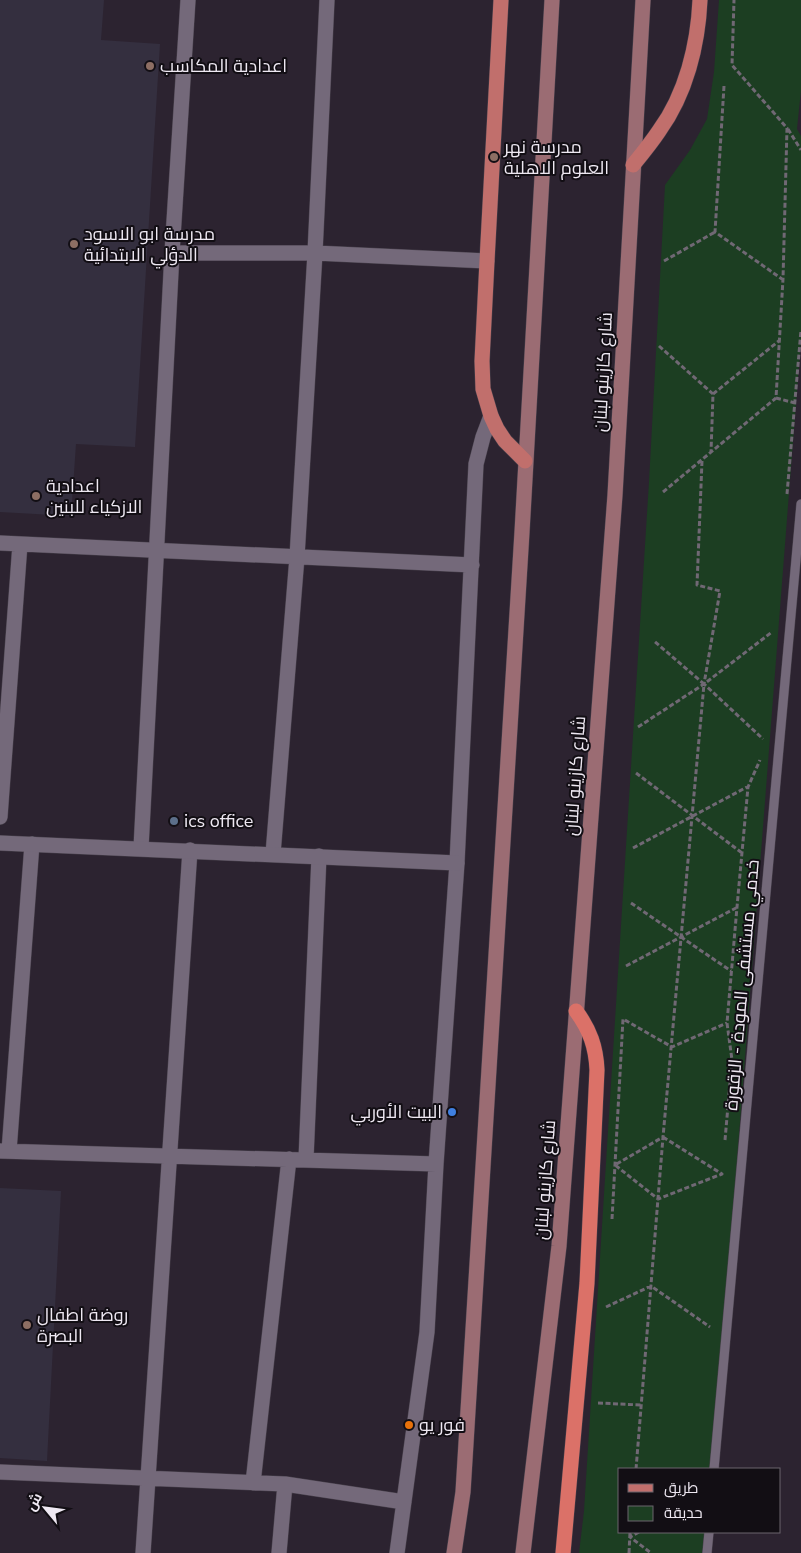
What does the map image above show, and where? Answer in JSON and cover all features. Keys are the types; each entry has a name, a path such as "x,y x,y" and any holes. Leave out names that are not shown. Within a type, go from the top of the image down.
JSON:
{"highway":[{"path":"563,1553 588,1283 598,1070 590,1033 576,1011"}],"main road":[{"path":"501,0 487,262 483,389 491,416 505,441 525,461"},
{"path":"454,1553 463,1492 552,0"},
{"name":"شارع كازينو لبنان","path":"523,1553 559,1246 615,495 643,0"},
{"path":"633,165 660,130 681,92 694,50 700,0"}],"street":[{"path":"141,848 172,253 188,0"},
{"path":"273,854 297,557 315,253 327,0"},
{"path":"172,253 315,253 487,262"},
{"path":"397,1553 427,1332 436,1164 457,862 476,464 491,416"},
{"path":"0,543 472,565"},
{"path":"0,817 20,544"},
{"path":"0,843 457,862"},
{"path":"32,844 4,1151 436,1164"},
{"path":"143,1553 190,850"},
{"path":"306,1159 319,856"},
{"path":"253,1483 289,1159"},
{"path":"0,1472 285,1484 404,1502"},
{"path":"279,1553 285,1484"}],"lane":[{"name":"خدمي مستشفى المودة - الزقورة","path":"714,1468 801,504"},
{"path":"707,1553 709,1533"}],"path":[{"path":"734,0 732,65 787,128 801,150"},
{"path":"715,232 724,86"},
{"path":"663,492 776,398 783,279 787,128"},
{"path":"715,232 783,279"},
{"path":"664,261 715,232"},
{"path":"786,501 801,330"},
{"path":"713,394 780,340"},
{"path":"659,346 713,394 712,452"},
{"path":"776,398 795,403"},
{"path":"636,1468 663,1137 704,684 720,591 697,585 702,460"},
{"path":"638,727 704,684 775,630 775,639"},
{"path":"654,641 704,684 768,744"},
{"path":"724,1146 732,1060 727,1023 748,787 764,752"},
{"path":"636,773 742,853"},
{"path":"633,848 748,787"},
{"path":"631,903 731,971"},
{"path":"626,966 737,907"},
{"path":"623,1019 672,1047"},
{"path":"672,1047 727,1023"},
{"path":"663,1137 722,1174"},
{"path":"658,1199 615,1164 663,1137"},
{"path":"721,1184 723,1164"},
{"path":"658,1199 722,1174"},
{"path":"606,1307 651,1286"},
{"path":"651,1286 710,1327"},
{"path":"709,1337 710,1318"},
{"path":"598,1402 641,1404"},
{"path":"629,1553 630,1533"},
{"path":"630,1537 637,1533"},
{"path":"630,1537 651,1553"}],"shaded area":[{"name":"مدرسة ابو الاسود الدؤلي الابتدائية","path":"0,0 104,0 101,40 160,44 135,447 76,444 71,516 0,512"},
{"name":"روضة اطفال البصرة","path":"0,1188 61,1191 47,1461 0,1458"}],"green space":[{"path":"719,0 801,0 801,90 797,129 801,136 801,339 713,1468 618,1468 618,1533 708,1533 706,1553 579,1553 584,1511 649,482 665,185 690,150 707,119 714,72"}],"place":[{"name":"اعدادية المكاسب","path":"150,66"},
{"name":"مدرسة نهر العلوم الاهلية","path":"494,157"},
{"name":"مدرسة ابو الاسود الدؤلي الابتدائية","path":"74,244"},
{"name":"اعدادية الازكياء للبنين","path":"36,496"},
{"name":"ics office","path":"174,821"},
{"name":"البيت الأوربي","path":"452,1112"},
{"name":"روضة اطفال البصرة","path":"27,1325"},
{"name":"فور يو","path":"409,1425"}]}
